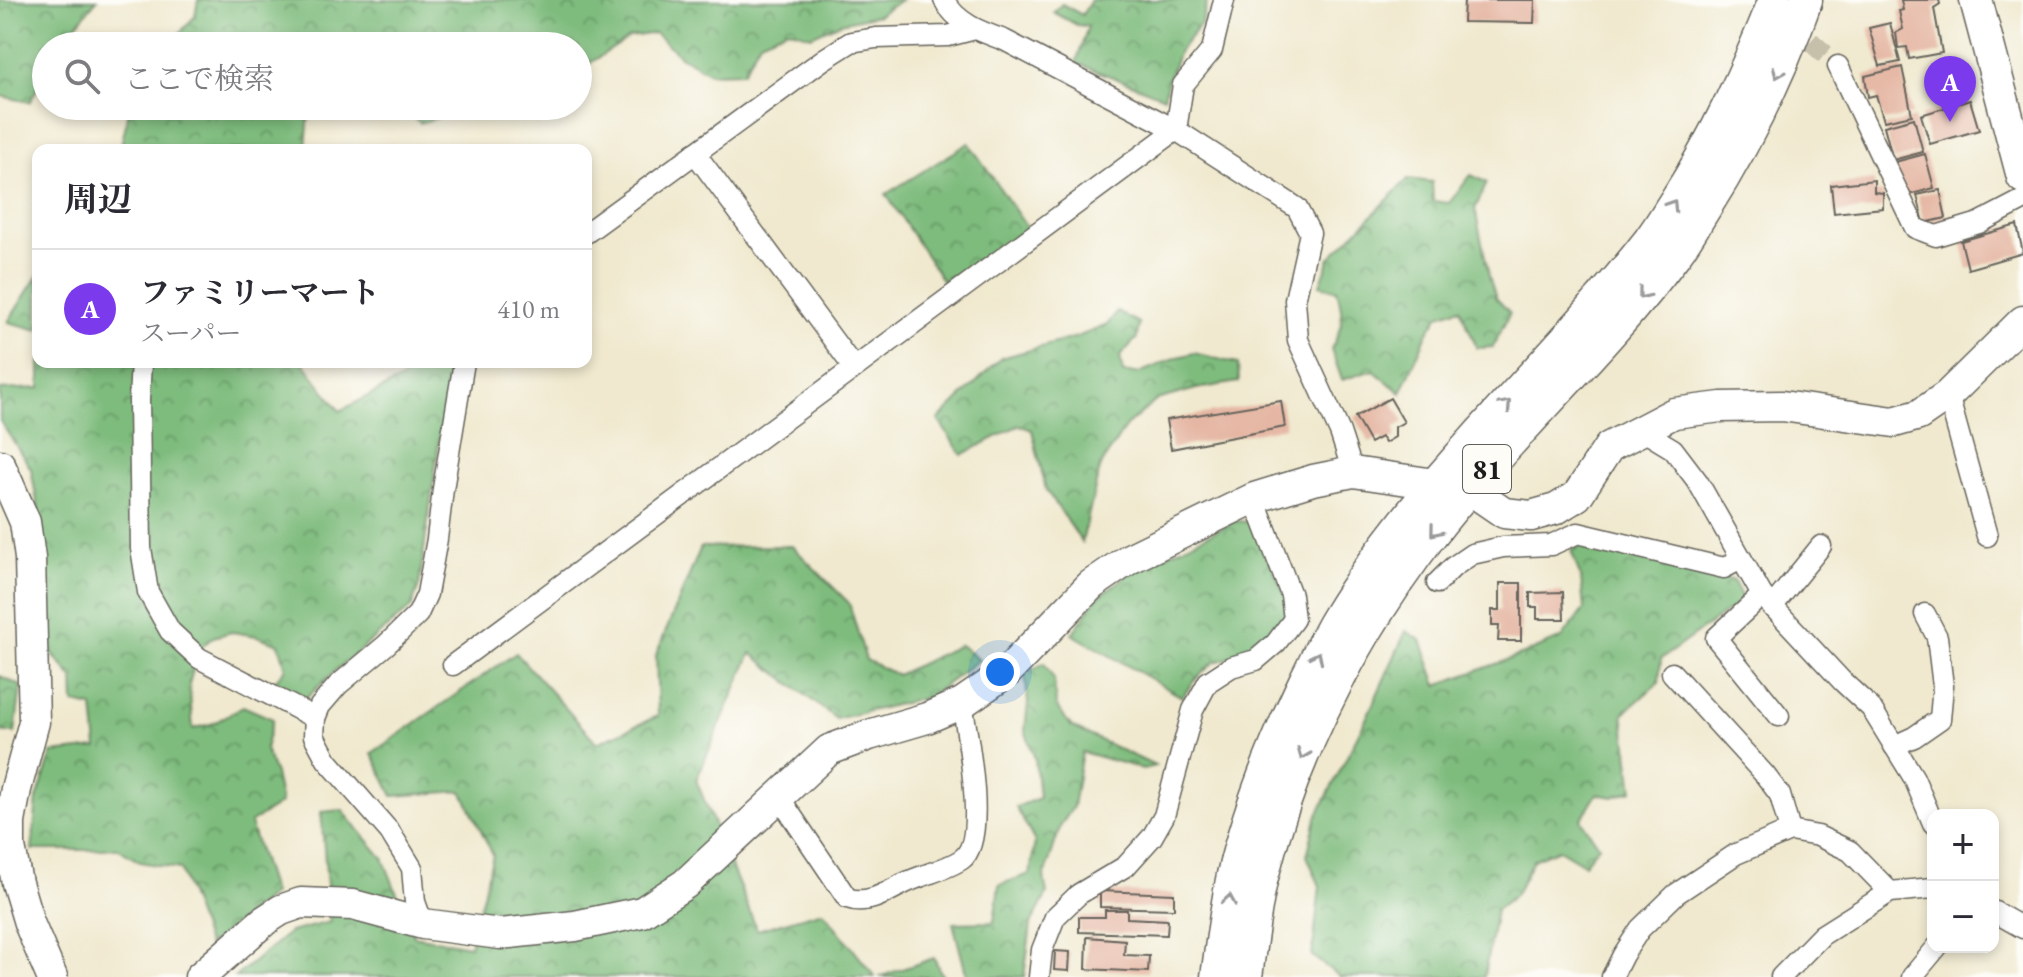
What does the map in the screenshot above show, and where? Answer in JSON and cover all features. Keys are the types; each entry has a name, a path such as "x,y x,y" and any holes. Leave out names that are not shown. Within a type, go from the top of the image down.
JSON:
{"main road":[{"name":"81","path":"1217,977 1233,878 1265,770 1289,713 1336,619 1435,484 1585,317 1651,238 1702,159 1745,75 1775,0"},
{"name":"81","path":"1246,977 1261,883 1290,786 1310,736 1357,643 1417,554 1469,489 1617,326 1674,256 1729,170 1756,119 1781,67 1806,0"},
{"path":"1976,0 2023,177"}],"street":[{"path":"944,0 950,11 975,29 1004,40 1176,130 1297,208 1310,233 1295,300 1298,340 1340,432 1353,472"},
{"path":"453,665 1176,130 1183,85 1212,50 1224,0"},
{"path":"592,229 851,42 876,38 948,36 975,29"},
{"path":"1838,66 1915,228 1936,236 1979,223 2023,200"},
{"path":"695,153 854,368"},
{"path":"200,977 264,921 281,910 301,903 353,905 423,924 500,934 575,926 642,912 685,884 829,750 927,718 962,703 1007,672 1091,585 1129,559 1254,498 1313,480 1353,472 1469,489 1504,513 1531,516 1556,509 1577,496 1609,447 1674,413 1721,407 1782,406 1894,422 1919,415 1948,395 2023,321"},
{"path":"141,368 141,548 148,592 170,631 199,658 315,718"},
{"path":"423,924 415,902 412,868 390,832 327,760 314,736 315,718 320,706 338,685 418,614 427,594 463,368"},
{"path":"1948,395 1987,536"},
{"path":"1640,429 1673,449 1698,482 1767,601 1871,708 1914,778 1927,809"},
{"path":"0,465 25,522 30,558 34,722 16,789 10,822 10,847 29,923 52,977"},
{"path":"1039,977 1042,950 1055,917 1079,894 1126,866 1152,837 1164,816 1193,710 1208,682 1231,667 1256,660 1276,643 1294,619 1291,595 1254,498"},
{"path":"1437,583 1472,554 1503,547 1551,545 1578,533 1724,568 1741,559"},
{"path":"1779,716 1716,638 1767,601 1821,546"},
{"path":"1894,746 1940,719 1943,686 1937,637 1925,614"},
{"path":"1672,673 1780,795 1790,831"},
{"path":"779,797 847,898 867,901 918,876 960,861 969,853 975,818 972,760 962,703"},
{"path":"1612,977 1640,929 1676,894 1736,854 1790,831 1818,836 1850,851 1890,892"},
{"path":"1781,977 1822,935 1890,892 1927,889"},
{"path":"1999,914 2023,928"},
{"path":"1912,977 1932,953"}],"green space":[{"path":"0,0 97,0 71,32 32,32 30,102 0,96"},
{"path":"198,0 901,0 878,15 840,23 811,36 788,29 760,41 743,72 710,73 680,56 655,33 630,37 592,62 592,32 181,32 195,16"},
{"path":"1091,0 1208,0 1201,24 1179,51 1164,97 1076,63 1088,26 1077,25 1053,12 1062,4 1082,15"},
{"path":"127,120 308,120 306,144 121,144"},
{"path":"969,143 1027,228 946,286 886,194"},
{"path":"1471,175 1487,183 1475,209 1496,298 1510,313 1493,347 1477,348 1460,308 1439,315 1427,334 1401,393 1373,370 1342,380 1331,349 1342,314 1337,290 1320,285 1330,258 1408,179 1432,182 1433,201 1449,203"},
{"path":"32,284 32,328 8,322"},
{"path":"1117,312 1139,323 1137,338 1120,356 1123,373 1139,373 1194,353 1238,364 1239,382 1157,400 1126,426 1100,467 1082,542 1046,490 1032,430 1019,425 962,455 938,420 1001,358 1077,337 1107,325"},
{"path":"40,368 308,368 340,411 409,375 406,368 449,368 419,586 411,608 301,703 271,686 286,668 279,644 232,632 213,637 199,649 189,684 193,729 214,723 243,706 273,719 265,749 275,774 281,803 250,823 273,894 208,946 180,869 140,862 117,848 32,850 37,799 52,753 97,748 93,707 74,703 73,678 52,654 42,529 31,469 0,421 0,390 40,388"},
{"path":"1236,521 1252,522 1285,595 1286,621 1269,641 1249,653 1214,662 1182,697 1072,634 1097,598 1133,571"},
{"path":"1586,544 1733,580 1743,600 1661,659 1659,682 1623,714 1633,790 1613,797 1597,794 1581,820 1599,846 1584,864 1559,849 1533,860 1516,894 1496,910 1484,977 1340,977 1312,956 1320,886 1307,856 1316,818 1406,631 1421,640 1437,685 1562,638 1584,609 1581,578 1571,550"},
{"path":"792,546 849,603 866,660 897,675 960,645 979,660 929,697 836,719 751,653 696,780 757,930 823,911 875,977 235,977 290,932 330,922 321,812 342,810 383,858 414,936 470,946 493,855 462,791 393,796 372,753 516,653 597,743 658,716 656,655 701,547"},
{"path":"1044,663 1054,679 1056,706 1072,727 1155,766 1143,769 1082,752 1073,807 1061,825 1044,877 1047,894 1031,924 1024,977 967,977 953,923 994,922 999,885 1030,874 1035,842 1016,807 1039,798 1035,759 1025,730 1028,703 1025,674"},
{"path":"0,676 21,686 15,733 0,731"},
{"path":"934,958 943,977 879,977"}],"building":[{"path":"1464,0 1535,0 1534,23 1463,22"},
{"path":"1901,0 1939,0 1940,4 1934,8 1942,53 1909,59 1907,47 1898,48 1896,33 1903,29 1899,11 1903,10"},
{"path":"1890,23 1900,62 1880,66 1869,28"},
{"path":"1902,67 1912,115 1884,121 1876,95 1868,97 1865,76"},
{"path":"1970,100 1979,130 1930,144 1921,115"},
{"path":"1914,118 1923,152 1893,160 1884,126"},
{"path":"1925,154 1934,188 1905,196 1895,162"},
{"path":"1874,180 1874,192 1883,193 1883,208 1834,213 1831,185"},
{"path":"1940,190 1946,218 1924,223 1917,195"},
{"path":"2017,225 2023,253 1968,269 1961,241"},
{"path":"1390,398 1404,422 1395,427 1395,437 1385,443 1381,437 1370,443 1355,417"},
{"path":"1281,401 1285,427 1171,449 1166,420"},
{"path":"1500,583 1521,583 1521,641 1498,641 1499,626 1492,626 1492,610 1500,610"},
{"path":"1563,592 1564,619 1537,619 1537,607 1530,607 1530,593"},
{"path":"1100,891 1174,894 1174,909 1100,907"},
{"path":"1105,910 1127,910 1127,918 1168,920 1167,935 1079,932 1079,917 1105,917"},
{"path":"1087,937 1125,940 1124,955 1149,956 1148,972 1086,969"},
{"path":"1055,951 1070,952 1069,971 1054,970"}],"tunnel":[{"path":"1788,21 1838,66"}],"place":[{"name":"ファミリーマート","path":"1950,122"}]}
